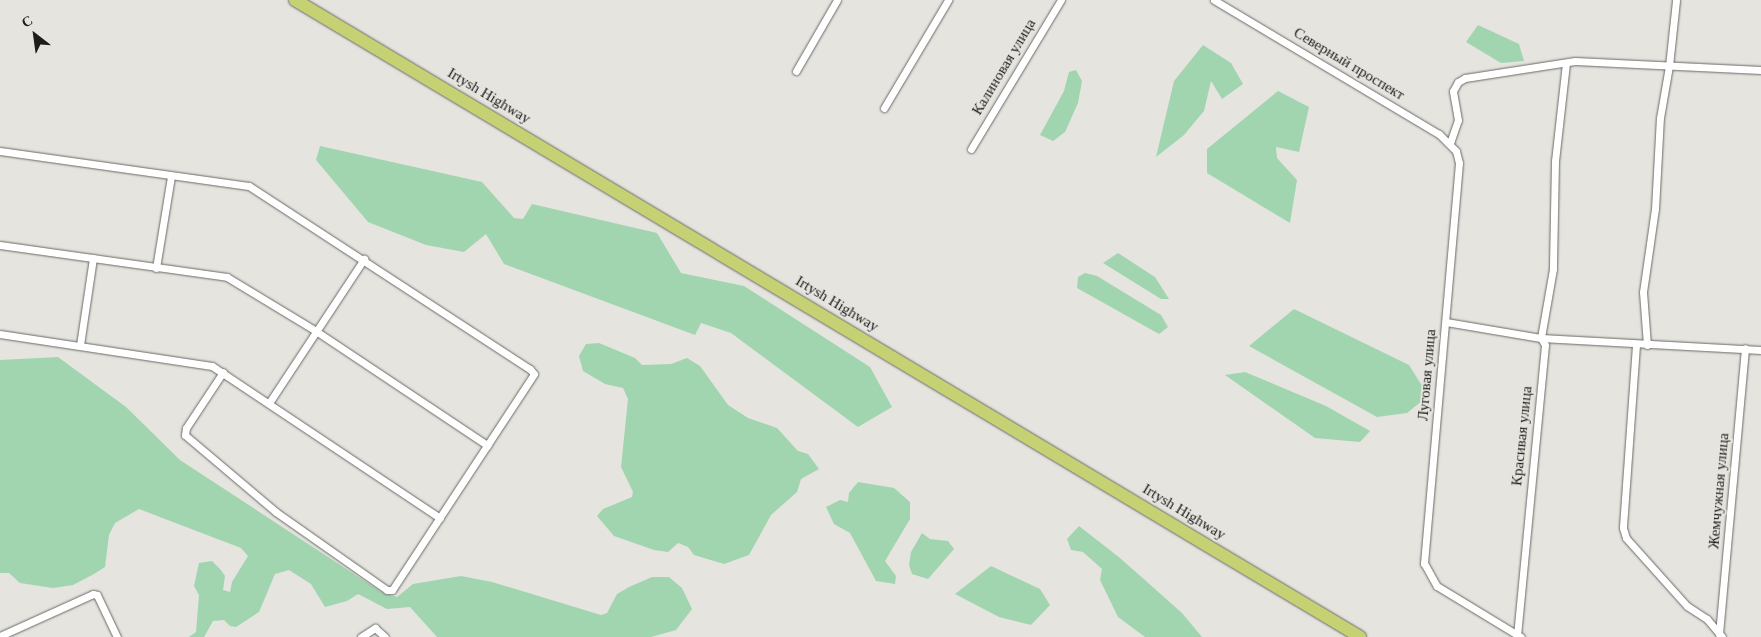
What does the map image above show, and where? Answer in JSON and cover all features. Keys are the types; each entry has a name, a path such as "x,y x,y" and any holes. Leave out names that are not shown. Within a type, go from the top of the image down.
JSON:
{"highway":[{"name":"Irtysh Highway","path":"295,0 1360,637"}],"street":[{"path":"796,71 837,0"},
{"path":"884,108 948,0"},
{"name":"Калиновая улица","path":"971,149 1061,0"},
{"name":"Северный проспект","path":"1214,0 1450,143"},
{"path":"1647,345 1642,292 1655,209 1660,118 1670,66 1676,0"},
{"path":"1450,143 1457,130 1453,91 1458,82 1566,63 1761,70"},
{"name":"Красивая улица","path":"1519,636 1545,345 1541,338 1553,269 1555,161 1566,63"},
{"name":"Луговая улица","path":"1450,143 1458,163 1446,322 1424,563 1437,586 1519,636"},
{"path":"0,151 249,186 364,259 530,369 534,374 396,587 387,590 276,512 185,435 186,428 222,372"},
{"path":"156,268 171,176"},
{"path":"0,246 227,277 316,331 487,444"},
{"path":"80,345 93,258"},
{"path":"269,403 364,259"},
{"path":"1446,322 1541,338 1636,345 1761,350"},
{"path":"0,334 204,363 222,372 440,518"},
{"path":"1636,345 1623,528 1626,538 1687,606 1706,619 1720,636"},
{"name":"Жемчужная улица","path":"1720,636 1746,348"},
{"path":"0,636 93,594 97,595 118,637"},
{"path":"361,637 375,628 385,637"}],"green space":[{"path":"1478,25 1519,44 1524,61 1501,63 1466,42"},
{"path":"1203,45 1231,63 1243,84 1222,99 1211,81 1204,111 1184,135 1156,157 1174,81"},
{"path":"1076,70 1082,81 1078,103 1065,132 1053,141 1040,135 1064,91 1069,72"},
{"path":"1278,91 1309,107 1299,152 1276,147 1277,158 1297,180 1290,223 1207,173 1207,149"},
{"path":"320,146 482,182 514,218 523,219 532,204 657,233 681,273 744,286 870,367 892,407 858,427 731,333 701,323 695,335 504,264 486,234 464,252 426,245 368,222 316,160"},
{"path":"1118,253 1155,277 1169,299 1161,299 1103,263"},
{"path":"1085,273 1097,276 1161,315 1168,327 1159,334 1077,288 1078,277"},
{"path":"1294,309 1409,365 1424,389 1423,400 1407,413 1377,417 1249,346"},
{"path":"599,343 635,358 642,365 671,364 687,358 700,366 728,405 748,418 777,428 798,451 808,454 819,469 801,479 797,492 771,515 749,555 724,564 694,555 688,547 678,543 668,552 654,550 614,536 597,516 603,509 632,497 633,492 621,467 628,399 623,388 605,384 583,371 579,356 586,344"},
{"path":"58,357 126,407 180,460 383,593 397,597 413,584 461,576 492,582 601,615 607,613 617,594 629,587 652,577 669,577 682,588 692,609 676,630 651,637 437,637 410,607 387,609 358,594 347,601 325,607 311,584 289,570 275,574 259,612 236,627 230,626 224,620 213,621 204,637 189,637 196,632 199,595 194,586 199,563 212,561 225,576 223,590 230,592 232,582 248,556 241,548 139,509 115,523 109,535 105,567 94,574 73,585 53,588 20,583 9,573 0,573 0,360"},
{"path":"1245,372 1326,406 1370,431 1360,442 1315,438 1225,375"},
{"path":"858,482 894,488 910,502 910,519 885,561 896,576 895,584 876,581 850,533 834,524 826,507 840,500 848,502 849,493"},
{"path":"1079,526 1120,558 1182,613 1202,637 1145,637 1118,617 1100,580 1102,569 1083,552 1071,550 1067,539"},
{"path":"922,533 930,539 948,541 954,549 928,579 912,574 909,565 911,552"},
{"path":"991,566 1040,589 1050,605 1031,625 999,617 955,594"}]}
